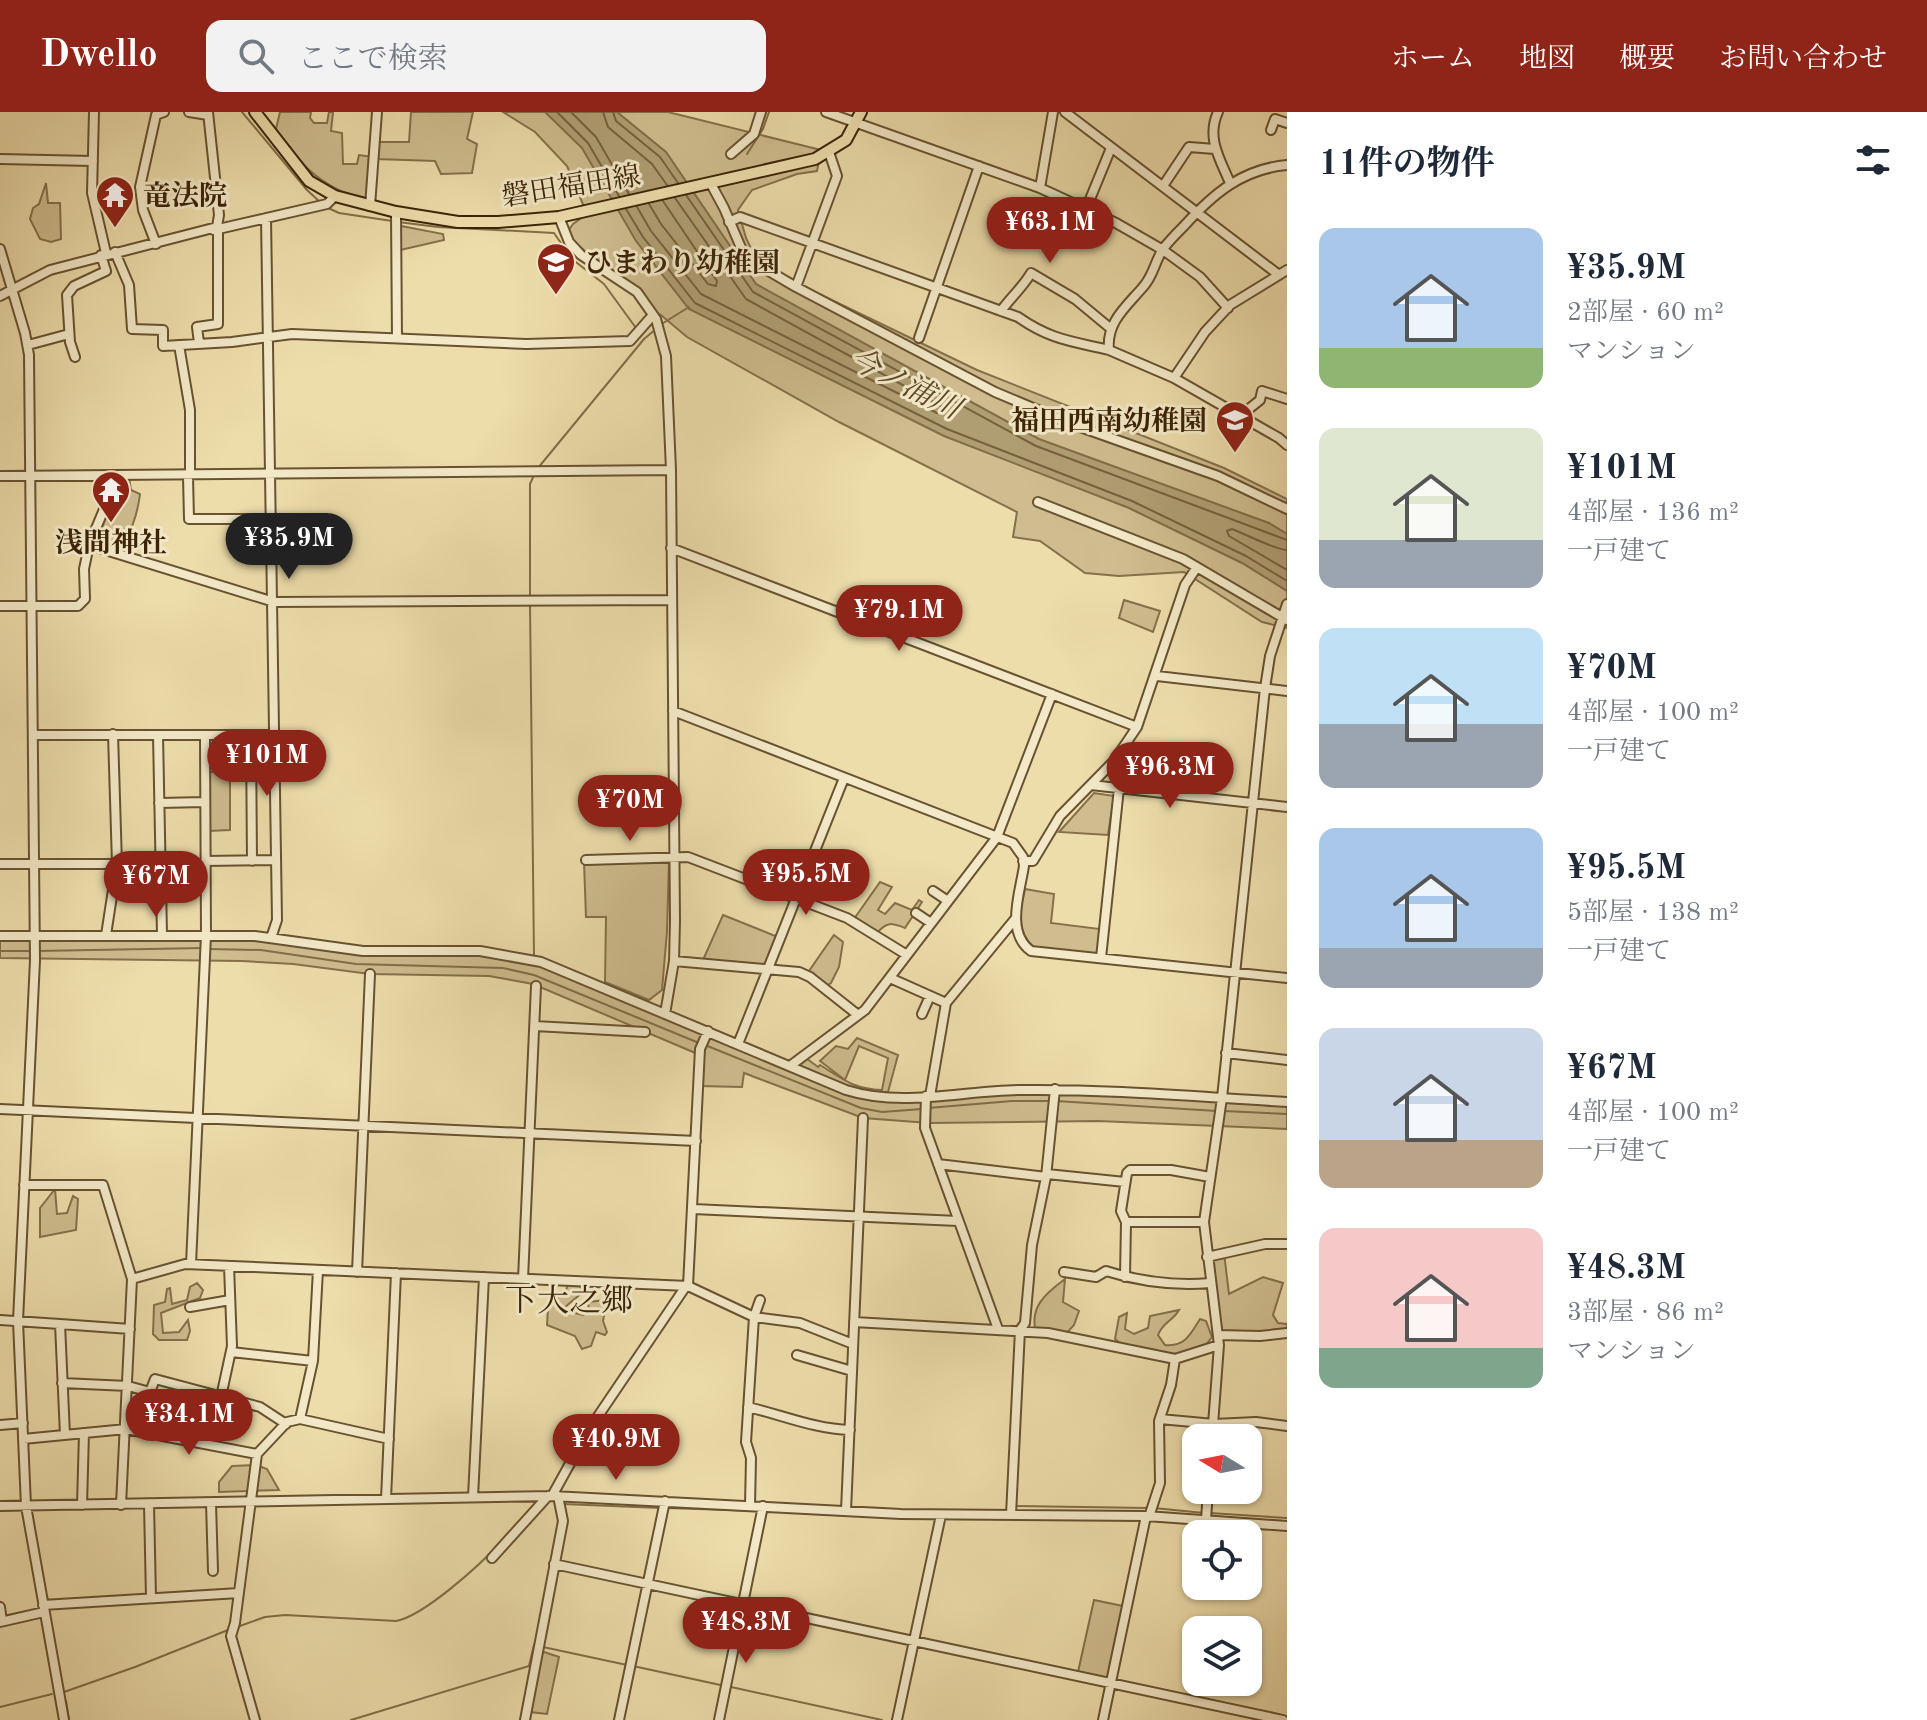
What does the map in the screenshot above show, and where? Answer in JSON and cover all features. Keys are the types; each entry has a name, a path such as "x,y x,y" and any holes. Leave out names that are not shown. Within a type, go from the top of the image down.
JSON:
{"main road":[{"name":"磐田福田線","path":"255,112 309,181 335,196 396,212 458,222 559,217 815,159 846,140 859,117"}],"street":[{"path":"75,357 69,334 67,295 74,286 106,271 107,253 92,193 94,112"},
{"path":"156,244 143,210 140,187 156,115 164,112"},
{"path":"189,112 208,114 219,215 216,229 218,324 197,327 199,343"},
{"path":"370,206 377,112"},
{"path":"731,154 754,134 761,112"},
{"path":"826,112 859,117 1086,209 1163,250 1200,277 1228,308"},
{"path":"1040,188 1053,112"},
{"path":"1065,112 1283,272 1228,308 1205,332 1174,378"},
{"path":"1218,112 1214,124 1215,149 1230,183"},
{"path":"1271,130 1275,119 1287,123"},
{"path":"1163,186 1189,147 1215,149"},
{"path":"1086,209 1111,148"},
{"path":"796,287 837,176 829,152"},
{"path":"0,159 93,161"},
{"path":"1109,350 1110,328 1132,297 1145,286 1163,250 1197,211 1230,183 1261,169 1287,165"},
{"path":"919,338 979,166"},
{"path":"711,184 745,257 796,287 995,392 1069,423 1218,476 1287,509"},
{"path":"0,296 50,270 107,253 327,204 335,196"},
{"path":"396,212 397,338"},
{"path":"559,217 569,242 581,255 637,292 653,315 666,356 671,470 675,857 674,961 665,1014"},
{"path":"729,222 740,217 1018,317 1040,332 1069,343 1109,350 1174,378 1287,445"},
{"path":"266,218 277,920 271,938"},
{"path":"0,249 28,345 34,936 18,1321 23,1439 26,1506 64,1720"},
{"path":"107,253 129,285 132,329 163,330 163,346 292,334 526,344 630,341 653,315"},
{"path":"1001,311 1031,273 1075,299 1110,328"},
{"path":"28,345 69,334"},
{"path":"179,345 190,410 189,519 269,519"},
{"path":"1240,416 1260,400 1262,391 1287,399"},
{"path":"0,476 671,470"},
{"path":"0,606 78,606 85,599 84,569 89,545 118,476"},
{"path":"1038,502 1197,567 1284,617"},
{"path":"89,545 274,602 672,600"},
{"path":"671,548 1137,727"},
{"path":"1023,861 1033,861 1060,816 1114,761 1137,727 1157,676 1185,585 1197,567"},
{"path":"1214,1424 1218,1340 1204,1222 1222,1098 1265,688 1270,656 1287,604"},
{"path":"1157,676 1287,691"},
{"path":"790,1066 858,1015 890,978 997,837 1052,694"},
{"path":"673,711 1019,848 1023,861 1016,918 1019,939 1031,951 1287,978"},
{"path":"106,935 117,864 113,734"},
{"path":"33,735 275,735"},
{"path":"158,735 162,935"},
{"path":"251,735 252,861"},
{"path":"191,1264 206,938 205,736"},
{"path":"738,1044 844,778"},
{"path":"1091,785 1287,807"},
{"path":"1101,958 1119,788"},
{"path":"159,803 205,802"},
{"path":"586,860 688,857 847,918 907,955"},
{"path":"205,861 276,860"},
{"path":"0,864 159,864"},
{"path":"933,891 948,901"},
{"path":"916,913 931,923"},
{"path":"998,1329 925,1128 924,1116 946,1003 1016,918"},
{"path":"0,936 271,938 363,951 480,951 524,957 707,1033 877,1098 1009,1090 1287,1102"},
{"path":"674,961 789,970 810,977 858,1015"},
{"path":"357,1272 370,974"},
{"path":"890,978 946,1003"},
{"path":"523,1279 536,986"},
{"path":"922,1014 935,986"},
{"path":"535,1026 645,1032"},
{"path":"492,1558 553,1496 588,1431 687,1286 700,1049 707,1033"},
{"path":"1226,1053 1287,1060"},
{"path":"1011,1515 1020,1330 1025,1323 1032,1245 1046,1176 1055,1092"},
{"path":"0,1109 696,1141"},
{"path":"846,1511 863,1118"},
{"path":"938,1164 1125,1182"},
{"path":"1125,1277 1126,1222 1121,1211 1130,1170 1171,1170 1210,1177"},
{"path":"24,1185 103,1185 132,1279 121,1505"},
{"path":"693,1209 958,1221"},
{"path":"1126,1222 1204,1222"},
{"path":"1207,1257 1265,1244 1287,1244"},
{"path":"132,1279 177,1264 191,1264 687,1286 754,1317 800,1323 853,1344"},
{"path":"221,1397 231,1352 229,1266"},
{"path":"300,1419 313,1361 318,1270"},
{"path":"1064,1272 1096,1277 1106,1271 1183,1286 1210,1283"},
{"path":"386,1499 396,1273"},
{"path":"473,1497 484,1277"},
{"path":"190,1307 230,1300"},
{"path":"750,1506 751,1458 746,1442 754,1317 760,1300"},
{"path":"0,1320 130,1329"},
{"path":"854,1322 1048,1333 1175,1359 1218,1340 1287,1333"},
{"path":"60,1324 65,1435"},
{"path":"231,1352 313,1361"},
{"path":"797,1355 852,1371"},
{"path":"1103,1720 1148,1516 1160,1483 1160,1419 1171,1385 1175,1359"},
{"path":"62,1383 128,1386 150,1392 155,1379 260,1407 286,1424"},
{"path":"187,1440 202,1393"},
{"path":"748,1407 825,1429 850,1430"},
{"path":"255,1720 231,1636 257,1454 286,1424 300,1419 389,1439"},
{"path":"1160,1419 1287,1426"},
{"path":"0,1425 23,1423"},
{"path":"23,1439 126,1429 257,1454"},
{"path":"82,1505 84,1433"},
{"path":"525,1720 563,1521 553,1496"},
{"path":"0,1506 553,1496 941,1515 1148,1516 1206,1520 1207,1504"},
{"path":"619,1720 665,1501"},
{"path":"211,1503 213,1571"},
{"path":"149,1504 151,1598"},
{"path":"719,1720 763,1506"},
{"path":"897,1720 941,1515"},
{"path":"1262,1524 1287,1526"},
{"path":"554,1564 1283,1720"},
{"path":"0,1607 1,1622 43,1608 239,1593"}],"shaded area":[{"path":"280,112 311,112 310,118 314,123 327,123 329,112 333,112 331,131 342,133 343,164 357,164 359,155 374,157 368,199 339,190 305,166 275,133"},
{"path":"411,112 473,112 467,139 477,144 472,173 441,174 435,161 376,159 375,142 409,142"},
{"path":"503,112 668,112 821,150 817,171 797,174 752,190 738,210 746,238 759,265 977,370 1224,468 1287,499 1287,628 1262,622 1184,572 1119,576 1085,573 1040,541 1013,537 1017,512 839,422 687,337 649,309 566,234 573,224 587,214 567,166 535,132"},
{"path":"46,183 48,203 60,203 61,239 51,242 40,239 30,219"},
{"path":"396,225 443,234 444,240 396,251"},
{"path":"129,478 131,490 140,494 133,524 120,551 89,545 117,479"},
{"path":"1124,600 1160,611 1153,632 1119,618"},
{"path":"208,772 230,772 230,830 209,831"},
{"path":"1094,793 1114,796 1108,835 1059,832"},
{"path":"669,861 662,990 649,1000 605,982 606,917 586,917 584,862"},
{"path":"880,882 892,887 878,910 885,914 895,903 912,910 919,900 922,902 905,928 890,924 877,933 854,919"},
{"path":"1025,889 1054,894 1051,923 1100,929 1097,958 1031,951 1018,934"},
{"path":"723,915 778,937 767,969 703,960"},
{"path":"0,935 268,937 362,954 508,955 584,980 840,1086 799,1065 806,1058 818,1067 820,1065 842,1079 856,1085 882,1090 888,1058 859,1046 845,1080 820,1061 836,1046 848,1049 857,1038 898,1055 888,1092 867,1092 881,1098 1033,1092 1287,1101 1287,1129 1098,1121 929,1123 863,1118 744,1073 742,1087 699,1086 700,1055 533,984 489,976 370,974 242,961 0,958"},
{"path":"834,935 843,942 839,967 831,983 826,986 810,977 809,971"},
{"path":"55,1189 57,1214 67,1213 73,1196 78,1199 76,1230 40,1237 40,1208"},
{"path":"1224,1253 1229,1294 1263,1277 1283,1283 1273,1315 1278,1323 1287,1324 1287,1333 1217,1332 1207,1257"},
{"path":"1065,1279 1063,1302 1079,1311 1074,1325 1064,1336 1036,1332 1037,1308 1046,1295"},
{"path":"569,1281 577,1281 583,1292 565,1307 566,1311 583,1315 589,1311 588,1302 607,1300 603,1321 607,1332 605,1335 596,1332 591,1346 582,1349 575,1336 547,1325 548,1308 566,1290"},
{"path":"197,1283 203,1290 200,1298 161,1313 163,1333 179,1332 188,1320 190,1331 187,1340 159,1340 153,1334 154,1305 165,1302 167,1289 170,1288 172,1304 187,1300 190,1287"},
{"path":"1179,1310 1158,1335 1165,1345 1178,1344 1186,1339 1200,1319 1206,1321 1212,1337 1200,1352 1180,1357 1156,1356 1122,1345 1115,1339 1119,1317 1127,1313 1125,1329 1134,1334 1148,1328 1150,1316"},
{"path":"256,1465 267,1469 279,1490 219,1492 219,1482 232,1466"},
{"path":"1094,1600 1123,1606 1108,1678 1078,1672"},
{"path":"538,1650 559,1657 547,1714 530,1712"}],"water":[{"name":"今ノ浦川","path":"545,112 617,112 666,152 756,284 1039,439 1269,523 1287,534 1287,591 1242,563 1129,508 944,436 689,309 636,241 582,148"}],"waterway":[{"path":"242,112 320,202"},
{"path":"747,154 763,129 769,112"},
{"path":"324,206 339,213 392,221"},
{"path":"398,222 554,233 572,259 604,284 636,328"},
{"path":"660,325 689,307"},
{"path":"538,468 644,339 656,329"},
{"path":"530,597 530,484 535,473"},
{"path":"530,604 534,957"},
{"path":"37,951 203,948"},
{"path":"209,949 261,950 356,964 503,968 534,975 699,1043"},
{"path":"0,951 31,951"},
{"path":"705,1045 861,1108 882,1112 922,1109"},
{"path":"928,1108 1050,1101"},
{"path":"1056,1101 1217,1111"},
{"path":"1224,1111 1287,1114"},
{"path":"563,1504 660,1508"},
{"path":"1015,1506 1148,1508"},
{"path":"667,1508 760,1511"},
{"path":"1154,1508 1204,1513"},
{"path":"766,1511 784,1512"},
{"path":"1210,1513 1287,1518"},
{"path":"974,1519 1007,1518"},
{"path":"237,1627 265,1617 285,1615 396,1621 436,1600 501,1542"},
{"path":"64,1692 228,1630"},
{"path":"351,1720 529,1666 534,1645 537,1645"},
{"path":"543,1647 627,1665"},
{"path":"633,1666 725,1686"},
{"path":"731,1687 882,1720"},
{"path":"0,1707 52,1694"},
{"path":"66,1701 69,1720"}],"place":[{"name":"竜法院","path":"115,229"},
{"name":"ひまわり幼稚園","path":"556,296"},
{"name":"福田西南幼稚園","path":"1235,454"},
{"name":"浅間神社","path":"111,524"}],"district":[{"name":"下大之郷","path":"569,1300"}]}
